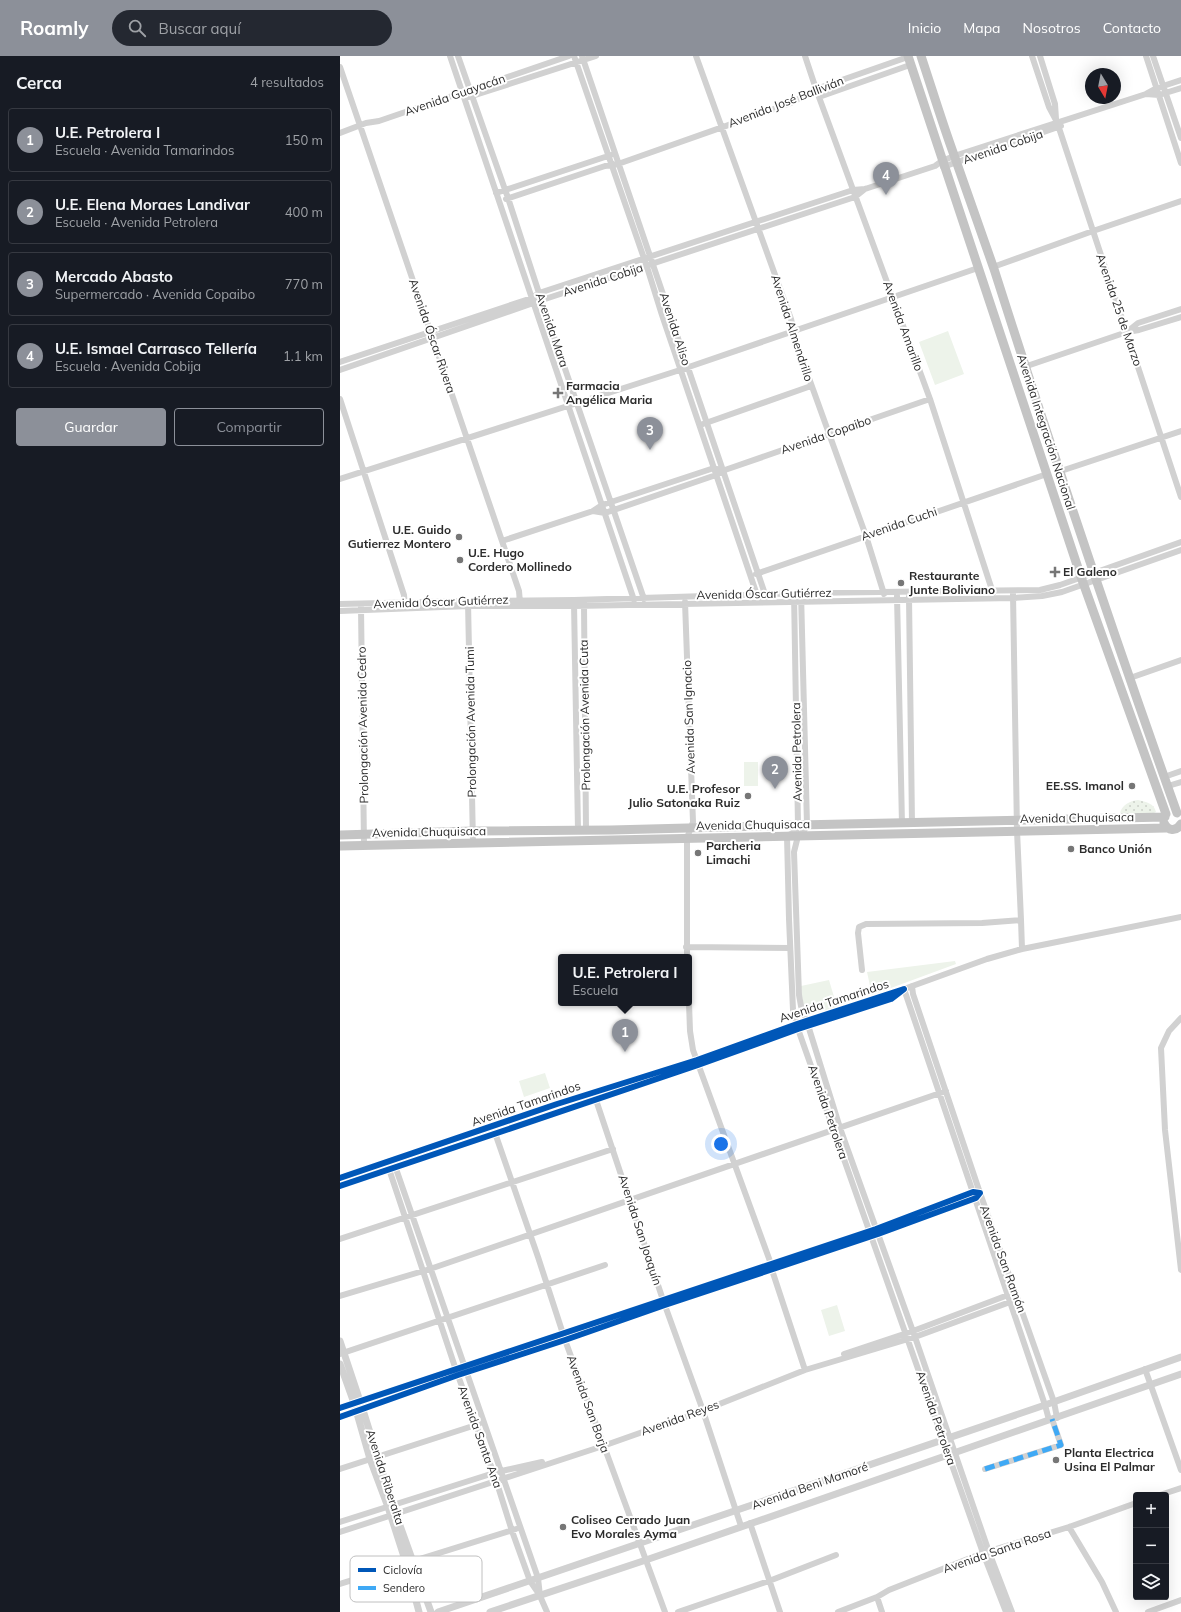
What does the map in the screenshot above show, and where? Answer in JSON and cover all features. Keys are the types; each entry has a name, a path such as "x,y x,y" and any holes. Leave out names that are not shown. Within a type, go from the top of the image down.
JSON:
{"main road":[{"name":"Avenida Integración Nacional","path":"923,56 955,160 993,267 1024,367 1061,471 1095,577 1164,777 1179,816"},
{"name":"Avenida Integración Nacional","path":"909,59 940,165 978,268 1083,581 1166,816 1164,823 1166,828"},
{"name":"Avenida Chuquisaca","path":"340,836 473,831 611,830 1017,821 1166,816 1172,812 1179,816"},
{"name":"Avenida Chuquisaca","path":"340,846 1166,828 1174,830 1181,824"}],"street":[{"name":"Avenida Mara","path":"450,56 634,598 634,605"},
{"name":"Avenida Mara","path":"458,56 506,190 539,294 578,402 644,597 645,605"},
{"name":"Avenida Guayacán","path":"340,133 570,56"},
{"name":"Avenida Guayacán","path":"464,99 575,59 596,56"},
{"name":"Avenida Almendrillo","path":"696,56 866,536 884,592 884,600"},
{"name":"Avenida Amarillo","path":"805,56 855,197 930,399 995,598"},
{"name":"Avenida 25 de Marzo","path":"1032,56 1127,332 1181,498"},
{"name":"Avenida 25 de Marzo","path":"1040,56 1056,104 1057,125"},
{"path":"1146,56 1160,87"},
{"path":"1153,56 1181,163"},
{"name":"Avenida Aliso","path":"582,58 615,154 647,258"},
{"name":"Avenida Aliso","path":"575,59 611,165 688,368 755,574 757,594 760,602"},
{"name":"Avenida José Ballivián","path":"499,202 618,164 722,126 791,103 816,89 909,59"},
{"name":"Avenida José Ballivián","path":"819,97 909,59"},
{"name":"Avenida Óscar Rivera","path":"340,67 519,591 520,603"},
{"name":"Avenida Cobija","path":"340,370 432,335 533,300 542,300 650,266 853,190 865,189 955,160 1146,94 1160,87 1181,80"},
{"name":"Avenida Cobija","path":"1146,94 1162,94 1181,88"},
{"path":"1162,94 1181,138"},
{"path":"496,193 615,154"},
{"name":"Avenida Cobija","path":"533,300 539,294 647,258 855,197 865,189"},
{"path":"993,267 1181,201"},
{"name":"Avenida Aliso","path":"650,266 680,370 716,475 755,574 769,602"},
{"path":"340,479 467,437 688,368 978,268"},
{"path":"1127,332 1138,323 1181,309"},
{"path":"1024,367 1127,332 1139,330 1181,317"},
{"name":"Avenida Cobija","path":"340,362 432,335"},
{"path":"699,425 812,386"},
{"path":"340,399 404,596 405,606"},
{"name":"Avenida Copaibo","path":"593,511 605,512 716,475 722,471 930,399"},
{"path":"1061,471 1181,431"},
{"path":"714,468 722,471"},
{"name":"Avenida Copaibo","path":"502,541 593,511 602,505 714,468"},
{"name":"Avenida Cuchi","path":"755,574 1047,474"},
{"name":"Avenida Óscar Gutiérrez","path":"1095,577 1181,542"},
{"name":"Avenida Óscar Gutiérrez","path":"584,603 644,597 798,593 1040,590 1083,581 1181,550"},
{"name":"Avenida Óscar Gutiérrez","path":"340,604 361,607 468,603 685,605 760,602 1013,598 1042,596 1062,592 1083,581"},
{"path":"1013,591 1017,831 1022,949"},
{"path":"897,592 902,824"},
{"path":"909,592 912,824"},
{"name":"Avenida Petrolera","path":"798,593 802,825 804,831 798,836 794,852 799,995 837,1129"},
{"name":"Avenida San Ignacio","path":"685,596 693,822 687,838 687,954"},
{"name":"Prolongación Avenida Tumi","path":"468,603 473,843"},
{"name":"Prolongación Avenida Cuta","path":"574,603 582,830"},
{"name":"Prolongación Avenida Cuta","path":"582,830 584,603"},
{"name":"Avenida Óscar Gutiérrez","path":"340,611 361,607"},
{"name":"Prolongación Avenida Cedro","path":"361,607 364,845"},
{"path":"1130,678 1181,660"},
{"path":"1164,777 1181,771"},
{"path":"1168,786 1181,782"},
{"path":"787,836 796,831 802,825"},
{"path":"611,830 611,840"},
{"name":"Avenida Petrolera","path":"787,836 793,1010 874,1232 914,1334 946,1439"},
{"name":"Avenida Tamarindos","path":"340,1178 391,1165 495,1134 596,1100 798,1027 891,999 904,989 987,959 1022,949 1181,917"},
{"path":"862,970 858,933 859,927 866,924 982,923 1021,920"},
{"path":"789,923 797,922"},
{"path":"686,947 790,948"},
{"name":"Avenida San Ramón","path":"912,986 913,994 946,1091 976,1195 1010,1302 1045,1405 1053,1419"},
{"name":"Avenida San Ramón","path":"904,989 939,1094 976,1195 1016,1292 1054,1402 1053,1419"},
{"path":"688,1006 693,1050 772,1267 804,1369"},
{"path":"1181,1018 1169,1031 1161,1048 1165,1130 1181,1270"},
{"name":"Avenida Tamarindos","path":"340,1186 492,1127 593,1093 698,1063"},
{"path":"340,1296 430,1269 946,1091"},
{"name":"Avenida San Joaquín","path":"593,1093 741,1526"},
{"name":"Avenida San Borja","path":"492,1127 530,1234 565,1340 665,1612"},
{"path":"340,1239 613,1149"},
{"name":"Avenida Santa Ana","path":"391,1165 409,1217 448,1318 538,1578 540,1596"},
{"path":"340,1417 364,1410 457,1373 563,1334 664,1303 772,1267 976,1195"},
{"name":"Avenida Santa Ana","path":"409,1217 423,1271 475,1425 495,1477 512,1531 530,1581 540,1596 547,1612"},
{"name":"Avenida Petrolera","path":"874,1232 907,1336 952,1454 1006,1612"},
{"path":"342,1353 606,1265"},
{"name":"Avenida Reyes","path":"914,1334 1016,1292"},
{"name":"Avenida Reyes","path":"340,1522 390,1506 495,1477 500,1480 502,1475 603,1444 702,1410 804,1369 1018,1299"},
{"path":"465,1370 565,1340 664,1303"},
{"name":"Avenida Riberalta","path":"340,1341 342,1353 357,1402 356,1412 374,1458 407,1556"},
{"name":"Avenida Beni Mamoré","path":"482,1597 1054,1402 1181,1357"},
{"name":"Avenida Riberalta","path":"340,1364 357,1402 364,1410 374,1458"},
{"path":"1145,1369 1152,1385 1181,1470"},
{"path":"340,1408 457,1373"},
{"name":"Avenida Beni Mamoré","path":"490,1612 646,1560 1181,1374"},
{"path":"985,1469 1061,1445 1053,1419"},
{"path":"340,1469 484,1422"},
{"name":"Avenida Reyes","path":"340,1532 393,1515 495,1477"},
{"path":"1169,1492 1181,1488"},
{"name":"Avenida Santa Rosa","path":"838,1612 877,1597 889,1590 986,1552 1068,1527 1133,1504"},
{"path":"750,1523 780,1612"},
{"path":"429,1556 512,1531 520,1526"},
{"path":"1068,1527 1102,1582 1116,1612"},
{"name":"Avenida Petrolera","path":"986,1552 1012,1612"},
{"path":"678,1612 769,1581 836,1555"},
{"path":"340,1584 350,1581"},
{"path":"877,1597 882,1612"},
{"path":"1148,1612 1181,1600"},
{"name":"Avenida Riberalta","path":"417,1602 419,1612"},
{"name":"Avenida Riberalta","path":"427,1602 431,1612"},
{"name":"Avenida Beni Mamoré","path":"438,1612 468,1602"}],"shaded area":[{"path":"948,331 964,374 935,385 919,342"},
{"path":"744,762 758,762 758,786 744,786"},
{"path":"1138,800 1152,805 1156,812 1152,814 1120,814 1122,808 1126,804"},
{"path":"955,961 956,964 872,995 867,972"},
{"path":"829,980 837,1007 808,1015 803,1005 801,986"},
{"path":"545,1073 550,1088 524,1097 519,1081"},
{"path":"837,1305 845,1331 829,1336 821,1310"}],"marked path":[{"path":"985,1469 1061,1445 1052,1419"}],"cycle path":[{"path":"340,1178 557,1104 697,1060 797,1024 904,989 891,999 798,1029 698,1065 340,1186"},
{"path":"340,1408 876,1229 973,1192 980,1193 976,1198 878,1234 458,1375 340,1417"}],"place":[{"name":"U.E. Ismael Carrasco Tellería","path":"886,195"},
{"name":"Farmacia Angélica Maria","path":"558,393"},
{"name":"Mercado Abasto","path":"650,450"},
{"name":"U.E. Guido Gutierrez Montero","path":"459,537"},
{"name":"U.E. Hugo Cordero Mollinedo","path":"460,560"},
{"name":"El Galeno","path":"1055,572"},
{"name":"Restaurante Junte Boliviano","path":"901,583"},
{"name":"EE.SS. Imanol","path":"1132,786"},
{"name":"U.E. Elena Moraes Landivar","path":"775,789"},
{"name":"U.E. Profesor Julio Satonaka Ruiz","path":"748,796"},
{"name":"Banco Unión","path":"1071,849"},
{"name":"Parcheria Limachi","path":"698,853"},
{"name":"U.E. Petrolera I","path":"625,1052"},
{"name":"Planta Electrica Usina El Palmar","path":"1056,1460"},
{"name":"Coliseo Cerrado Juan Evo Morales Ayma","path":"563,1527"}]}
